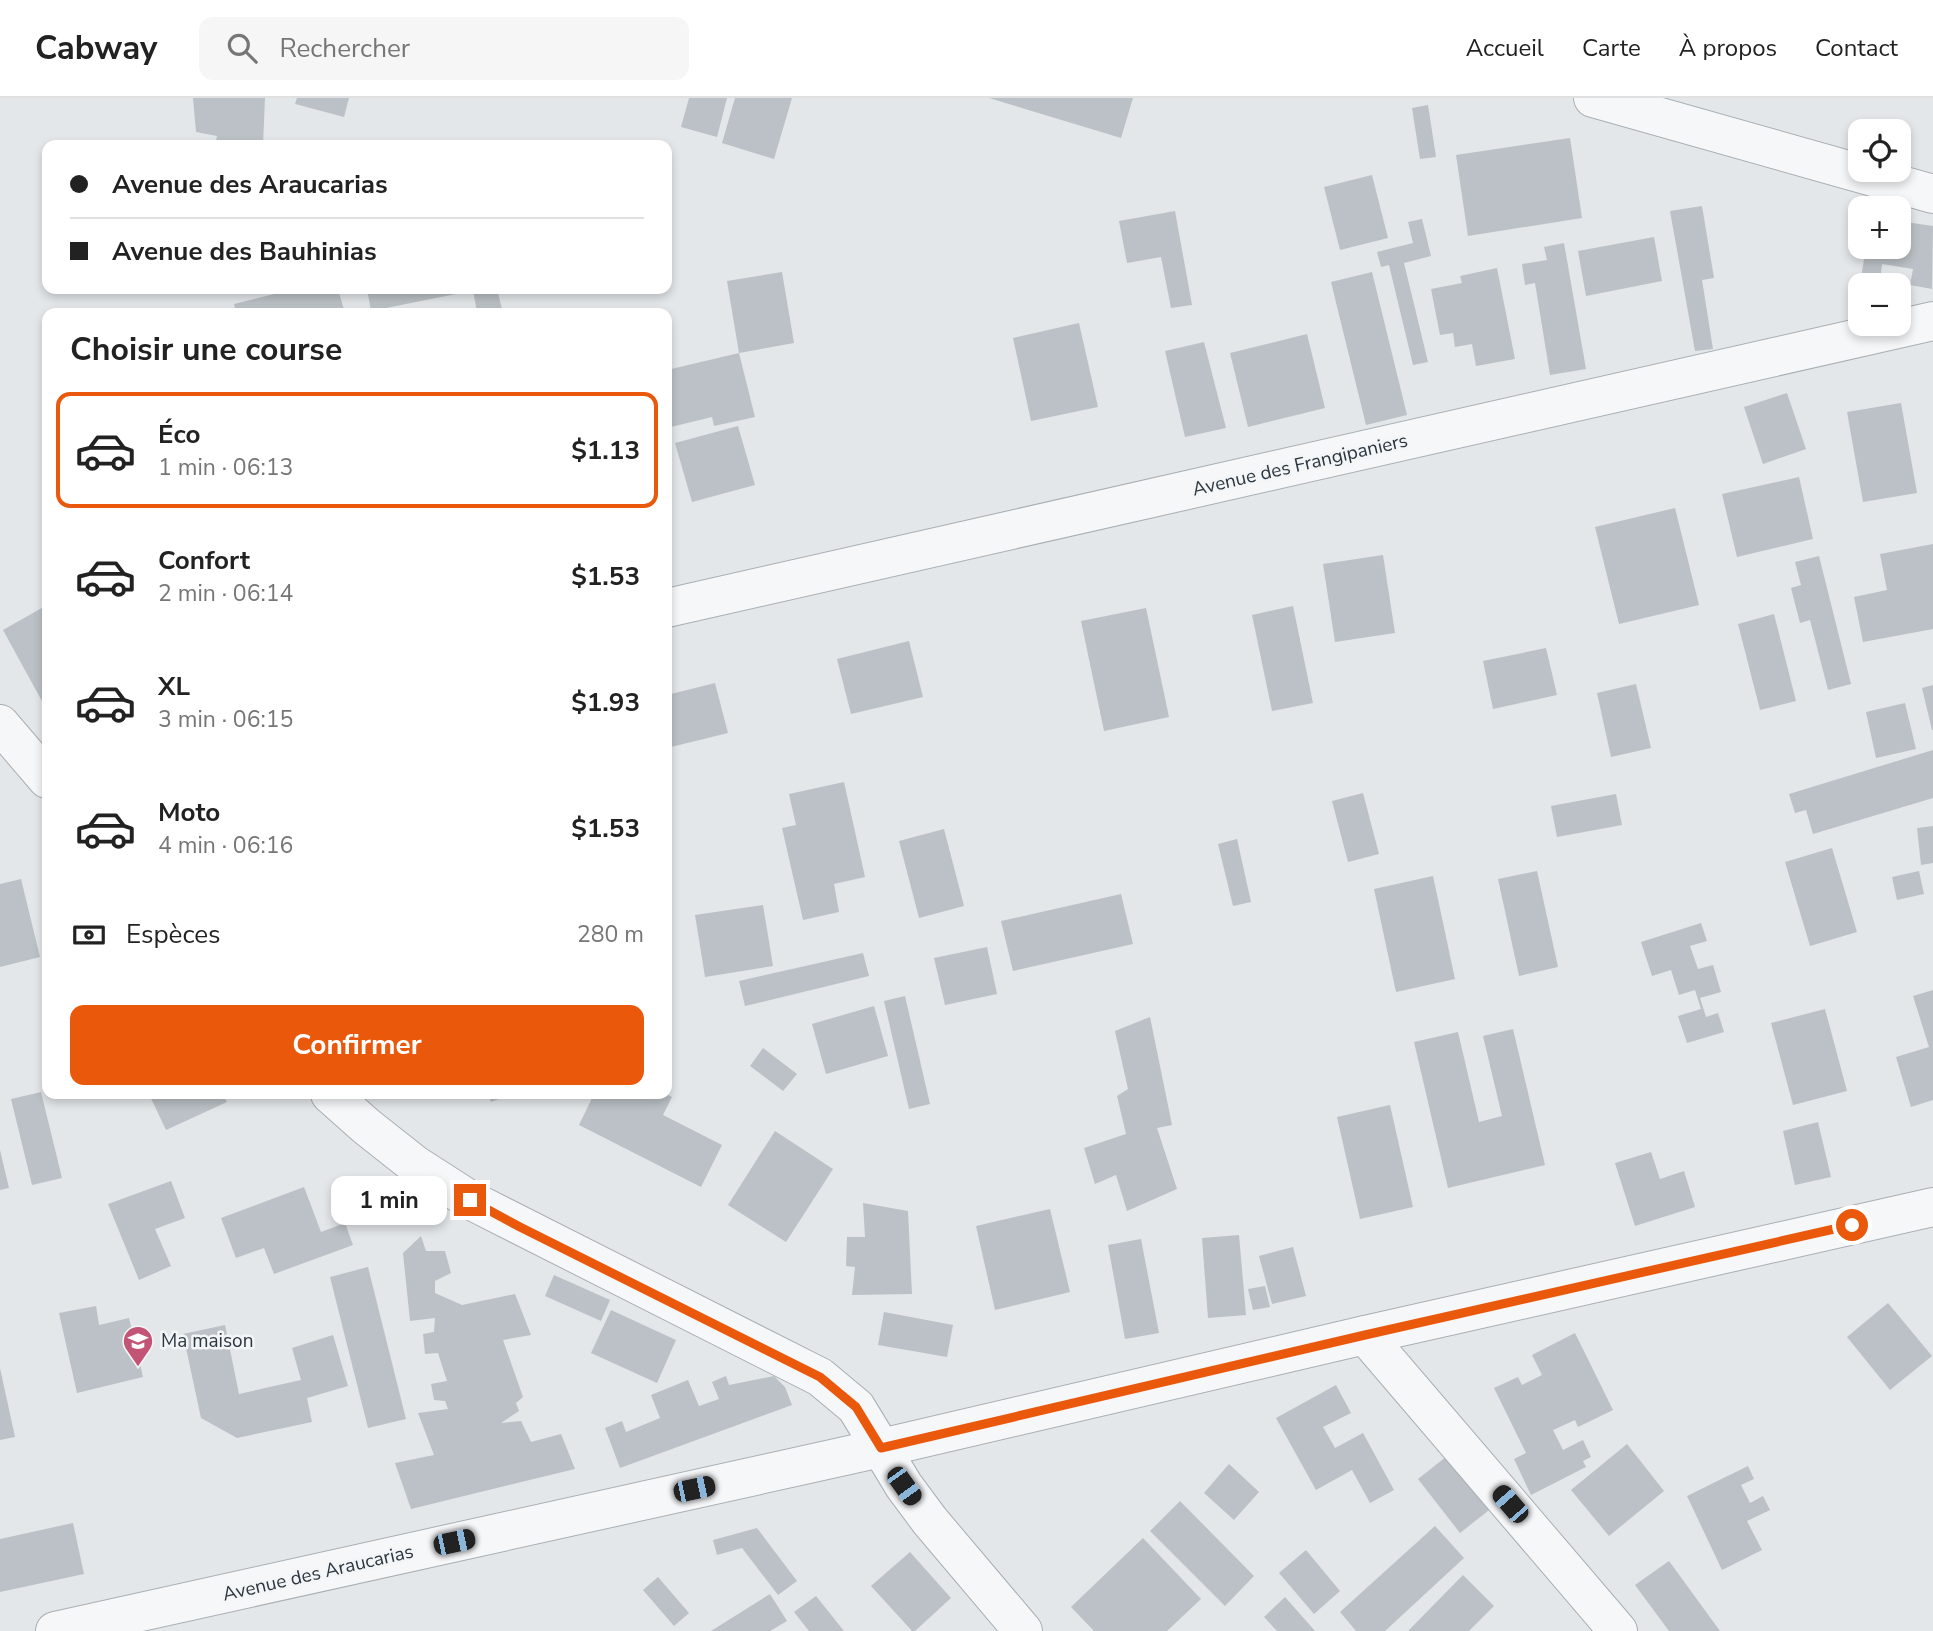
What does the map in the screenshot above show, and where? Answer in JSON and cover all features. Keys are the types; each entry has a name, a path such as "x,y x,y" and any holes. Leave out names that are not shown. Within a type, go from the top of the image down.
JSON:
{"street":[{"path":"1593,98 1933,194"},
{"name":"Avenue des Frangipaniers","path":"672,607 1933,321"},
{"path":"0,724 30,760"},
{"path":"336,1099 414,1164 470,1200 820,1377 856,1407 930,1521 1023,1631"},
{"name":"Avenue des Araucarias","path":"55,1631 881,1448 1933,1207"},
{"path":"1365,1335 1618,1631"}],"building":[{"path":"193,98 265,98 263,140 216,140 217,136 196,132"},
{"path":"297,98 349,98 344,117 295,104"},
{"path":"689,98 727,98 717,137 681,127"},
{"path":"735,98 792,98 774,159 722,143"},
{"path":"989,98 1133,98 1121,138"},
{"path":"1428,105 1436,157 1420,159 1412,108"},
{"path":"1570,138 1582,218 1468,236 1456,155"},
{"path":"1372,175 1388,238 1340,250 1324,187"},
{"path":"1702,206 1714,278 1702,280 1713,349 1695,351 1670,211"},
{"path":"1175,211 1192,305 1171,308 1161,257 1127,263 1119,221"},
{"path":"1422,219 1431,256 1404,263 1428,362 1413,365 1389,265 1381,267 1377,252 1413,243 1408,222"},
{"path":"1911,223 1933,226 1932,289 1911,285 1913,269 1882,264 1881,273 1862,273 1864,259 1911,259"},
{"path":"1654,237 1662,281 1586,296 1578,251"},
{"path":"1564,243 1586,369 1550,375 1535,283 1525,285 1522,264 1547,260 1544,247"},
{"path":"1497,268 1515,359 1476,366 1472,344 1455,347 1453,333 1440,335 1431,289 1462,283 1460,276"},
{"path":"782,272 794,343 739,353 727,281"},
{"path":"1372,272 1407,415 1366,425 1331,282"},
{"path":"275,294 339,294 344,308 235,308 234,304"},
{"path":"368,294 456,294 386,308 370,308"},
{"path":"474,294 498,294 502,308 476,308"},
{"path":"1079,323 1098,407 1031,421 1013,338"},
{"path":"1307,334 1325,408 1248,427 1230,353"},
{"path":"1204,342 1226,428 1185,437 1165,351"},
{"path":"739,353 755,417 714,426 712,417 672,427 672,369"},
{"path":"1787,393 1806,449 1763,464 1744,407"},
{"path":"1901,403 1917,493 1863,502 1847,412"},
{"path":"738,426 755,485 692,502 675,443"},
{"path":"1799,477 1813,539 1737,557 1722,494"},
{"path":"1675,508 1699,605 1619,624 1595,527"},
{"path":"1933,544 1933,629 1863,642 1854,597 1887,590 1880,554"},
{"path":"1383,555 1395,633 1335,642 1323,564"},
{"path":"1819,556 1851,684 1828,690 1810,620 1800,623 1791,588 1801,585 1795,562"},
{"path":"1293,606 1313,703 1272,711 1252,615"},
{"path":"42,608 42,701 3,630"},
{"path":"1146,608 1169,717 1104,731 1081,621"},
{"path":"1774,614 1796,701 1760,710 1738,624"},
{"path":"909,641 923,697 851,714 837,659"},
{"path":"1546,648 1557,695 1493,709 1483,661"},
{"path":"715,683 728,733 672,747 672,694"},
{"path":"1636,684 1651,748 1611,757 1597,693"},
{"path":"1933,685 1933,730 1932,730 1922,688"},
{"path":"1905,703 1916,749 1876,758 1866,712"},
{"path":"1933,750 1933,798 1813,834 1806,810 1795,813 1789,794"},
{"path":"844,782 865,877 834,884 839,912 803,920 782,828 796,825 789,794"},
{"path":"1363,793 1379,854 1348,862 1332,801"},
{"path":"1616,794 1622,825 1557,837 1551,806"},
{"path":"1933,826 1933,863 1921,865 1917,828"},
{"path":"944,829 964,906 919,918 899,841"},
{"path":"1237,839 1251,902 1233,906 1218,844"},
{"path":"1832,848 1857,932 1810,946 1785,862"},
{"path":"1537,871 1558,967 1519,976 1498,879"},
{"path":"1919,871 1924,894 1897,900 1892,877"},
{"path":"1433,876 1455,979 1396,992 1374,889"},
{"path":"21,879 40,957 0,967 0,884"},
{"path":"1121,894 1133,944 1013,971 1001,921"},
{"path":"763,905 773,966 705,977 695,915"},
{"path":"1701,923 1707,941 1690,946 1698,969 1713,965 1721,992 1700,998 1706,1017 1718,1013 1724,1032 1687,1043 1678,1016 1701,1009 1695,990 1679,995 1671,970 1652,976 1641,942"},
{"path":"987,947 997,994 945,1005 934,958"},
{"path":"863,953 869,976 745,1006 739,981"},
{"path":"1933,990 1933,1100 1911,1107 1896,1057 1929,1047 1913,996"},
{"path":"905,996 930,1104 909,1109 884,1001"},
{"path":"874,1006 888,1056 826,1074 812,1024"},
{"path":"1825,1009 1847,1091 1793,1105 1771,1023"},
{"path":"1150,1017 1172,1125 1157,1128 1177,1189 1127,1211 1116,1175 1095,1184 1084,1148 1126,1134 1117,1096 1128,1089 1115,1031"},
{"path":"1513,1029 1545,1165 1448,1188 1414,1042 1458,1032 1479,1122 1502,1116 1483,1036"},
{"path":"763,1048 797,1074 783,1091 750,1066"},
{"path":"41,1092 62,1178 32,1185 11,1099"},
{"path":"151,1099 225,1099 227,1102 166,1130"},
{"path":"592,1099 671,1099 663,1115 722,1145 701,1187 579,1125"},
{"path":"1390,1105 1413,1207 1360,1219 1337,1117"},
{"path":"1818,1122 1831,1177 1795,1185 1783,1131"},
{"path":"775,1131 833,1169 786,1242 728,1205"},
{"path":"0,1150 9,1188 0,1190"},
{"path":"1651,1152 1660,1179 1684,1171 1695,1207 1635,1226 1615,1163"},
{"path":"171,1181 185,1218 155,1229 171,1266 139,1280 108,1204"},
{"path":"304,1187 321,1232 345,1223 353,1245 274,1274 264,1248 236,1258 221,1218"},
{"path":"863,1203 908,1211 912,1294 852,1295 855,1267 846,1266 847,1237 865,1237"},
{"path":"1050,1209 1070,1292 995,1310 976,1226"},
{"path":"1239,1235 1246,1315 1208,1318 1202,1238"},
{"path":"421,1236 426,1251 445,1251 451,1273 435,1281 435,1293 462,1305 515,1294 531,1335 503,1340 523,1397 516,1403 519,1411 501,1423 521,1421 531,1442 561,1434 575,1469 411,1509 395,1463 434,1455 418,1413 448,1409 445,1401 434,1400 431,1384 447,1381 438,1353 425,1354 423,1334 434,1332 435,1318 410,1321 403,1253"},
{"path":"1141,1239 1159,1333 1125,1339 1108,1245"},
{"path":"1293,1247 1306,1296 1272,1304 1259,1256"},
{"path":"368,1267 406,1419 368,1428 330,1277"},
{"path":"554,1275 610,1300 601,1321 545,1296"},
{"path":"1265,1286 1270,1307 1253,1310 1248,1289"},
{"path":"1888,1303 1932,1356 1890,1390 1847,1337"},
{"path":"96,1306 99,1325 129,1318 143,1377 77,1393 59,1313"},
{"path":"611,1310 676,1340 657,1383 591,1353"},
{"path":"884,1312 953,1325 947,1357 878,1345"},
{"path":"225,1325 239,1394 301,1380 292,1348 333,1335 348,1386 307,1398 312,1422 237,1438 201,1418 183,1334"},
{"path":"1575,1333 1613,1410 1578,1427 1575,1420 1553,1430 1563,1450 1583,1440 1591,1457 1583,1461 1586,1467 1531,1495 1514,1459 1526,1453 1494,1388 1518,1377 1522,1385 1542,1375 1532,1355"},
{"path":"0,1368 15,1437 0,1440"},
{"path":"726,1376 729,1385 774,1376 785,1387 792,1405 620,1468 605,1428 622,1421 626,1432 660,1418 651,1395 688,1380 699,1406 719,1399 712,1382"},
{"path":"1336,1385 1351,1413 1323,1427 1335,1448 1363,1433 1394,1490 1370,1503 1352,1470 1316,1490 1276,1418"},
{"path":"1627,1444 1664,1491 1609,1536 1571,1490"},
{"path":"1456,1449 1498,1503 1460,1533 1418,1479"},
{"path":"1229,1464 1259,1492 1234,1520 1204,1493"},
{"path":"1748,1466 1754,1479 1741,1485 1750,1503 1763,1496 1770,1510 1747,1521 1762,1550 1722,1570 1687,1496"},
{"path":"1180,1501 1254,1576 1225,1606 1150,1531"},
{"path":"73,1523 84,1574 0,1592 0,1539"},
{"path":"1435,1526 1464,1558 1385,1631 1356,1631 1340,1612"},
{"path":"757,1528 797,1581 778,1595 742,1548 717,1555 713,1540"},
{"path":"1143,1538 1201,1599 1167,1631 1094,1631 1071,1607"},
{"path":"1306,1550 1340,1591 1314,1614 1279,1573"},
{"path":"910,1552 951,1598 915,1631 912,1631 871,1586"},
{"path":"1669,1561 1720,1631 1669,1631 1635,1585"},
{"path":"1463,1575 1494,1606 1469,1631 1408,1631"},
{"path":"658,1577 689,1613 674,1626 643,1590"},
{"path":"770,1594 787,1621 770,1631 711,1631"},
{"path":"816,1596 844,1631 809,1631 794,1612"},
{"path":"1285,1597 1315,1631 1277,1631 1264,1617"}],"place":[{"name":"Ma maison","path":"138,1368"}],"route":[{"path":"470,1200 820,1377 856,1407 881,1448 1852,1225"}]}
